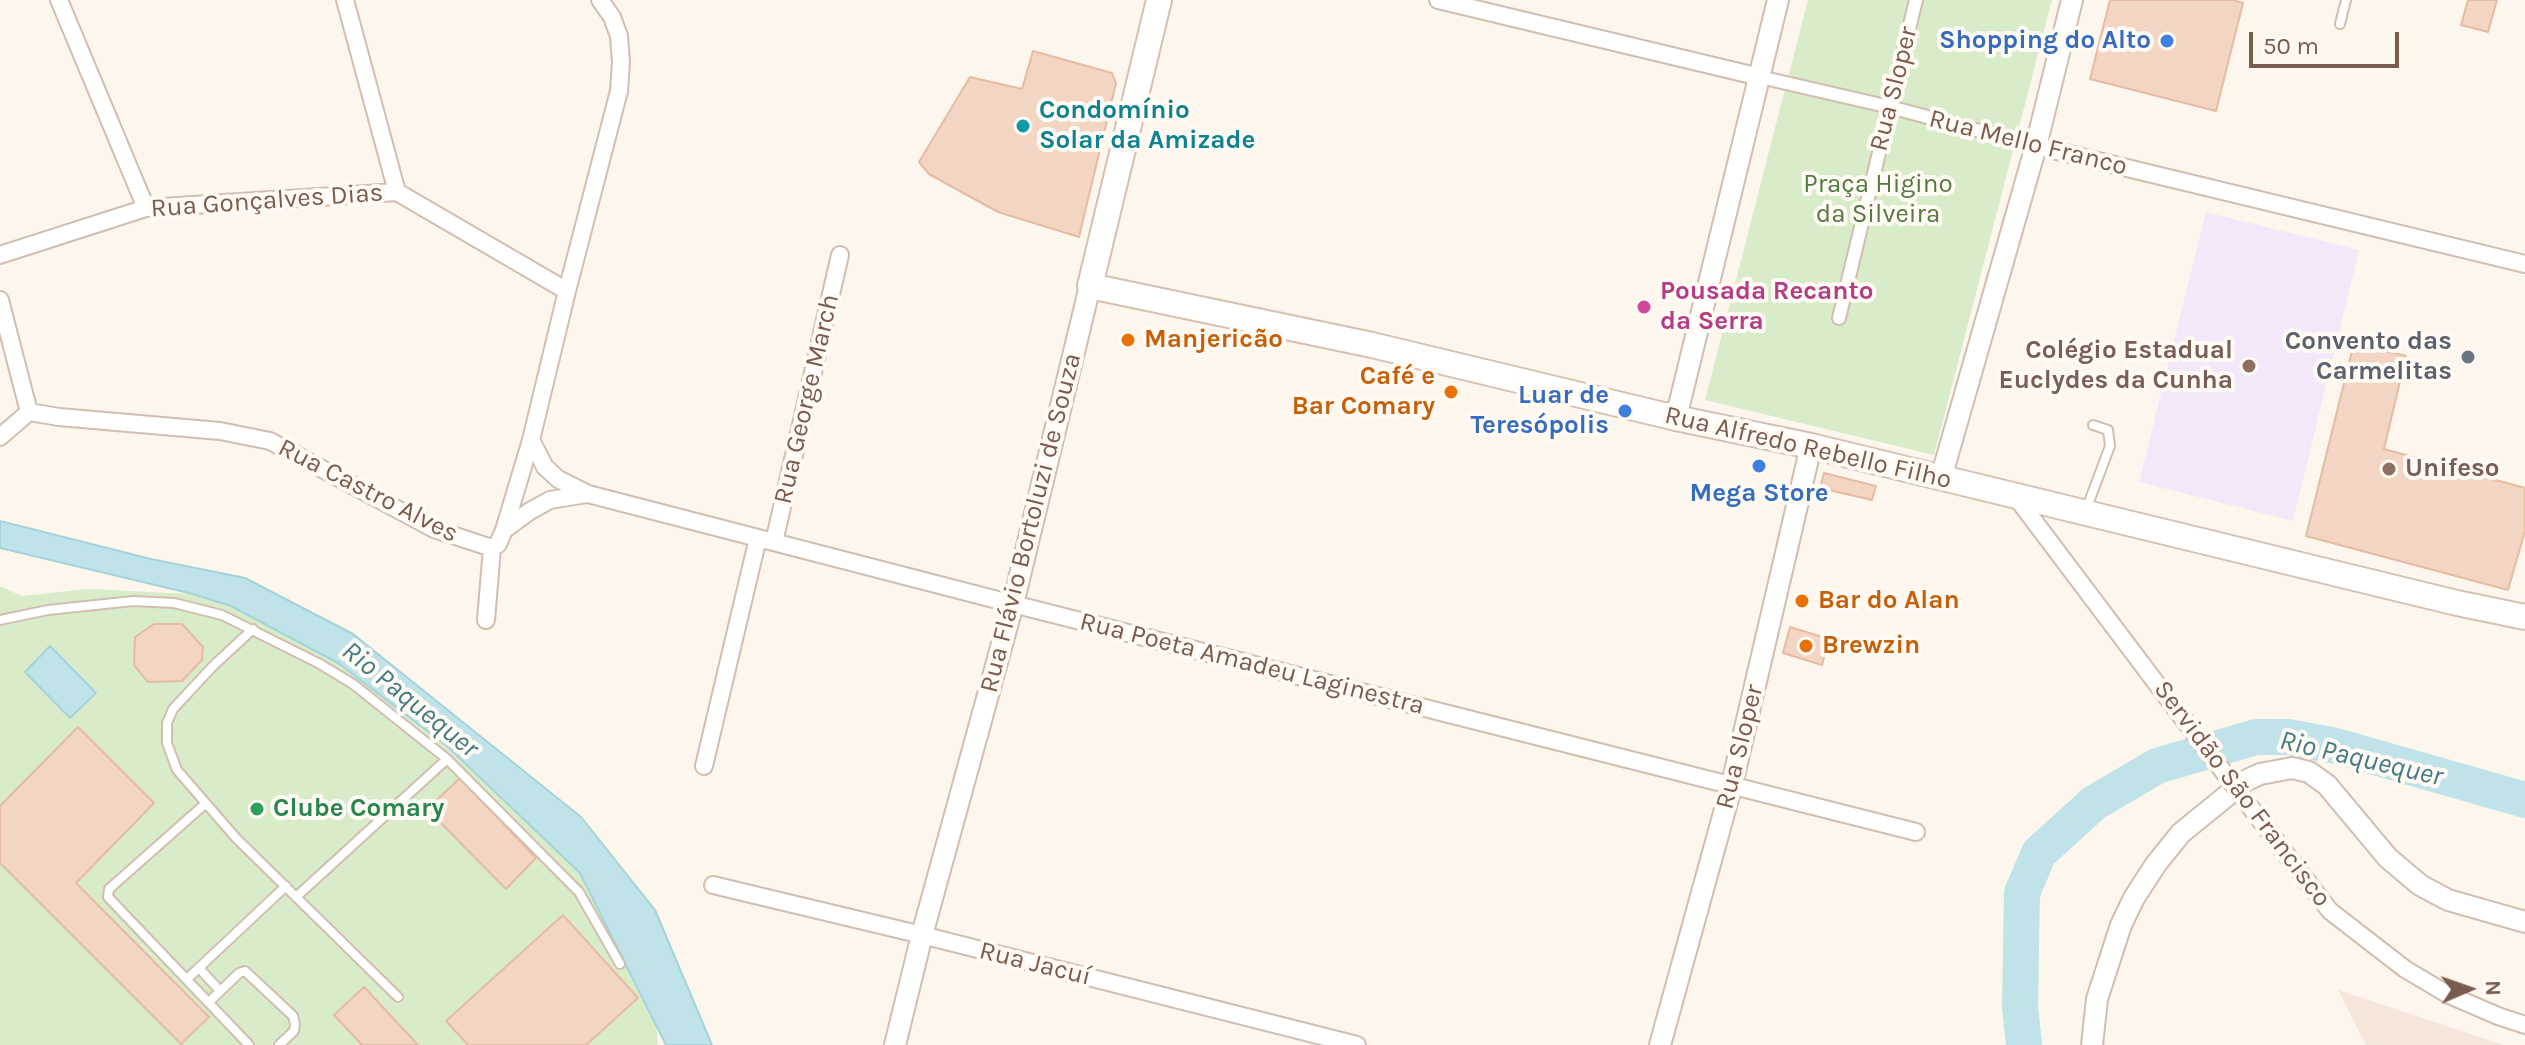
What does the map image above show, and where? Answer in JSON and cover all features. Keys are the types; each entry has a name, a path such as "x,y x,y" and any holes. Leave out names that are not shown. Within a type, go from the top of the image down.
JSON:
{"main road":[{"name":"Rua Flávio Bortoluzi de Souza","path":"1090,286 1159,0"},
{"name":"Rua Alfredo Rebello Filho","path":"1090,286 1372,345 1676,418 1811,446 2441,600 2524,611"}],"street":[{"path":"59,0 146,208"},
{"name":"Rua Gonçalves Dias","path":"345,0 397,192"},
{"name":"Rua Castro Alves","path":"29,412 220,431 270,441 434,529 492,548 498,544 531,440 619,91 619,36 612,17 600,0"},
{"name":"Rua Mello Franco","path":"1438,0 1890,107 2036,146 2525,264"},
{"path":"1676,418 1778,0"},
{"name":"Rua Sloper","path":"1839,318 1916,0"},
{"path":"1941,478 2036,146 2072,0"},
{"name":"Rua Gonçalves Dias","path":"0,255 146,208 397,192 567,291"},
{"name":"Rua George March","path":"704,766 840,255"},
{"name":"Rua Flávio Bortoluzi de Souza","path":"895,1045 1013,604 1090,286"},
{"path":"0,300 29,412 0,437"},
{"name":"Rua Poeta Amadeu Laginestra","path":"531,440 545,467 558,479 588,494 1916,832"},
{"name":"Rua Sloper","path":"1660,1045 1732,784 1811,446"},
{"name":"Rua Poeta Amadeu Laginestra","path":"504,530 550,500 588,494"},
{"name":"Servidão São Francisco","path":"2016,497 2330,911 2405,969 2447,994 2525,1025"},
{"path":"486,620 492,548"},
{"path":"2092,1045 2097,999 2121,925 2134,898 2181,833 2245,781 2260,774 2292,768 2309,772 2327,785 2388,858 2420,885 2448,900 2525,922"},
{"name":"Rua Jacuí","path":"713,885 1357,1045"}],"lane":[{"path":"2340,24 2346,0"},
{"path":"2084,514 2110,446 2108,430 2093,425"},
{"path":"0,620 48,610 133,601 174,603 222,615 253,629 353,684 447,759 579,892 620,964"},
{"path":"253,629 173,709 167,723 167,743 177,770 205,804 398,997"},
{"path":"296,897 447,759"},
{"path":"205,804 108,891 111,901 249,1045"},
{"path":"187,979 286,886"},
{"path":"199,968 220,991"},
{"path":"209,1002 245,971 293,1016 294,1031 279,1045"}],"shaded area":[{"name":"Colégio Estadual Euclydes da Cunha","path":"2206,212 2359,250 2293,521 2139,482"},
{"path":"2338,990 2504,1045 2366,1045"}],"green space":[{"name":"Praça Higino da Silveira","path":"1808,0 2052,0 1934,455 1705,400"},
{"name":"Clube Comary","path":"0,586 22,596 88,589 193,594 231,606 338,663 447,746 580,873 656,1021 658,1045 0,1045"}],"water":[{"path":"0,521 151,559 245,578 353,634 581,817 655,910 712,1045 666,1045 580,873 447,746 338,663 231,606 0,548"},
{"path":"50,646 96,693 70,718 25,672"}],"building":[{"name":"Shopping do Alto","path":"2110,0 2233,0 2243,3 2216,111 2090,79"},
{"path":"2468,0 2497,0 2488,32 2461,25"},
{"name":"Condomínio Solar da Amizade","path":"1033,51 1112,73 1116,83 1079,237 998,212 929,174 919,162 970,77 1022,89"},
{"name":"Unifeso","path":"2354,343 2406,356 2384,449 2525,488 2525,531 2508,590 2306,536"},
{"path":"1824,473 1876,486 1872,500 1820,488"},
{"path":"154,624 182,624 203,647 202,660 182,681 148,682 134,665 135,637"},
{"name":"Brewzin","path":"1790,627 1829,639 1822,665 1783,653"},
{"path":"78,727 154,803 76,883 209,1017 181,1044 0,863 0,806"},
{"path":"460,778 536,858 506,889 427,809"},
{"path":"563,915 638,998 586,1045 468,1045 446,1021"},
{"path":"364,987 418,1045 362,1045 334,1015"}],"waterway":[{"name":"Rio Paquequer","path":"2024,1045 2020,1007 2022,893 2039,853 2094,803 2157,766 2256,737 2288,737 2336,746 2525,800"}],"place":[{"name":"Shopping do Alto","path":"2167,41"},
{"name":"Condomínio Solar da Amizade","path":"1023,126"},
{"name":"Pousada Recanto da Serra","path":"1644,307"},
{"name":"Manjericão","path":"1128,340"},
{"name":"Convento das Carmelitas","path":"2468,357"},
{"name":"Colégio Estadual Euclydes da Cunha","path":"2249,366"},
{"name":"Café e Bar Comary","path":"1451,392"},
{"name":"Luar de Teresópolis","path":"1625,411"},
{"name":"Mega Store","path":"1759,466"},
{"name":"Unifeso","path":"2389,469"},
{"name":"Bar do Alan","path":"1802,601"},
{"name":"Brewzin","path":"1806,646"},
{"name":"Clube Comary","path":"257,809"}]}
